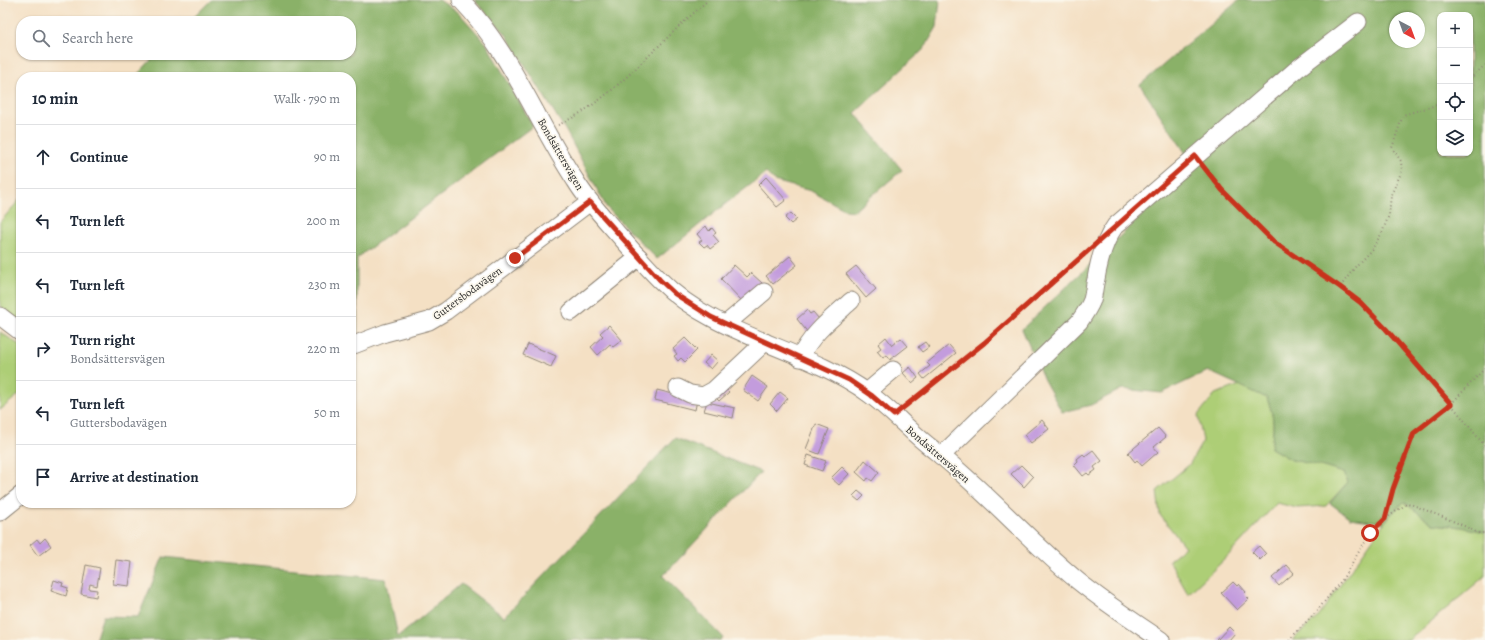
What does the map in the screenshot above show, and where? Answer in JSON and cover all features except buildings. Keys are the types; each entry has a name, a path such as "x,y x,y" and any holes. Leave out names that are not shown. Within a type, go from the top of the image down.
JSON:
{"street":[{"name":"Bondsättersvägen","path":"461,0 490,34 525,90 546,131 574,179 590,202 639,257 675,294 711,317 849,380 867,392 941,456 1078,581 1143,635 1161,640"},
{"path":"941,456 1079,322 1092,300 1096,276 1105,244 1115,226 1297,69 1358,22"},
{"name":"Guttersbodavägen","path":"356,344 385,333 429,321 446,311 590,202"},
{"path":"571,312 639,257"},
{"path":"726,324 764,292"},
{"path":"800,358 805,347 818,331 851,301"},
{"path":"0,316 16,328"},
{"path":"678,388 690,394 703,396 714,390 765,342"},
{"path":"867,392 893,370"},
{"path":"0,512 16,499"}],"path":[{"path":"546,131 572,119 596,102 633,72 708,0"},
{"path":"1473,75 1485,65"},
{"path":"1340,287 1356,266 1372,249 1382,233 1389,215 1391,195 1402,171 1401,161 1392,148 1403,115 1437,105"},
{"path":"1195,156 1222,190 1274,242 1361,303 1386,329 1485,446"},
{"path":"894,415 984,343 1092,248"},
{"path":"1385,519 1393,489 1414,433 1451,404 1485,368"},
{"path":"1289,640 1316,612 1342,580 1370,533 1385,519 1408,503 1478,533 1485,533"}],"green space":[{"path":"211,0 439,0 459,13 486,43 533,126 357,258 357,340 356,72 140,72 151,60 356,60 356,16 195,16"},
{"path":"474,0 940,0 937,27 924,49 855,113 902,170 854,211 846,210 811,191 774,181 766,173 657,259 607,208 566,131 505,33"},
{"path":"1239,0 1485,0 1485,532 1462,527 1433,524 1404,502 1384,523 1350,518 1330,503 1348,482 1344,473 1317,465 1292,460 1271,448 1273,423 1267,398 1208,371 1162,393 1122,389 1091,405 1062,412 1044,380 1022,329 1192,168 1185,152 1140,85"},
{"path":"16,204 16,318 0,306 0,222"},
{"path":"0,332 16,343 16,397 0,410"},
{"path":"1240,385 1267,398 1273,423 1271,448 1292,460 1317,465 1344,473 1348,482 1326,506 1297,508 1277,503 1225,559 1188,594 1169,560 1185,547 1160,515 1157,491 1189,465 1203,441 1198,415 1215,394"},
{"path":"675,438 761,472 663,576 723,637 721,640 95,640 103,616 138,617 163,557 386,579 398,637 461,584 504,617"},
{"path":"1404,502 1433,524 1462,527 1485,532 1485,576 1409,640 1292,640 1317,618 1384,523"}],"route":[{"path":"515,258 590,202 632,250 675,294 711,317 849,380 871,395 894,415 984,343 1034,300 1195,156 1222,190 1274,242 1361,303 1386,329 1451,404 1414,433 1393,489 1385,519 1370,533"}]}
